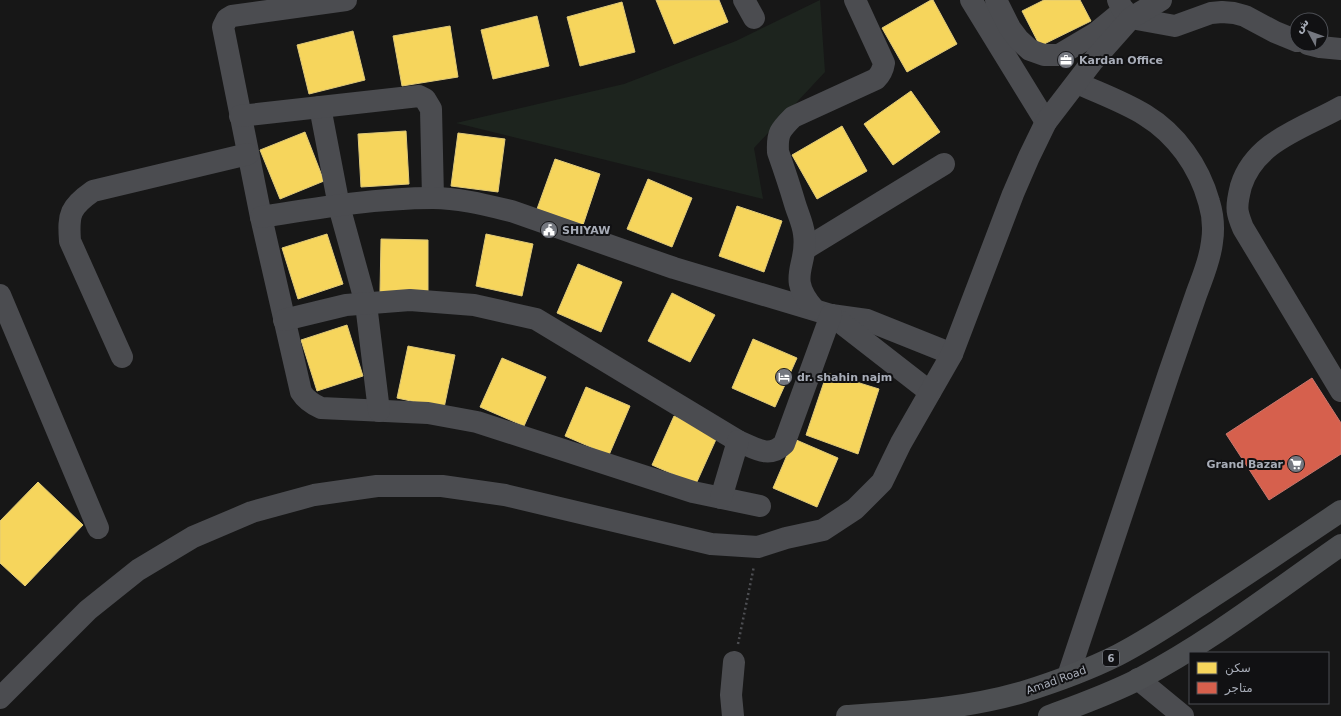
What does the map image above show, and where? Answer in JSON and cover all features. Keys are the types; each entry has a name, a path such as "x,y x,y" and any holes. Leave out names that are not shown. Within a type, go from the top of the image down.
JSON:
{"main road":[{"name":"Amad Road","path":"847,716 942,709 983,702 1022,692 1068,676 1117,655 1156,634 1341,510"},
{"path":"1049,716 1087,703 1138,679 1182,654 1236,620 1341,545"}],"street":[{"path":"346,0 232,16 224,22 223,31 261,217 284,320 301,392 305,398 312,404 321,408 428,413 477,422 693,492 760,506"},
{"path":"855,0 884,63 880,75 793,117 782,127 778,138 778,152 804,234 804,249 799,271 799,282 802,293 807,302 930,392"},
{"path":"971,0 1046,122"},
{"path":"996,0 1010,28 1019,40 1030,50 1044,55 1059,55 1096,34 1128,7 1161,0"},
{"path":"1128,7 1175,26 1211,13 1234,13 1245,16 1289,38"},
{"path":"0,698 88,610 138,570 200,534 252,512 314,495 377,486 442,486 505,495 711,544 758,547 786,538 823,530 855,509 882,482 901,443 952,354 1013,194 1046,122 1092,62 1128,7"},
{"path":"1329,48 1341,49"},
{"path":"1068,676 1184,328 1206,268 1212,243 1213,229 1212,215 1204,188 1188,156 1176,140 1161,126 1145,115 1077,82"},
{"path":"240,116 419,96 425,99 431,109 433,198"},
{"path":"320,107 339,206 366,304 379,411"},
{"path":"1339,114 1278,140 1264,150 1252,162 1244,178 1239,194 1238,212 1243,228 1341,391"},
{"path":"122,357 70,241 68,222 73,209 82,198 92,191 248,154"},
{"path":"804,249 944,164"},
{"path":"261,217 370,202 433,198 471,202 511,211 674,268 822,312 855,317 873,322 952,354"},
{"path":"0,295 98,528"},
{"path":"284,320 346,305 410,300 474,305 536,319 738,441 766,452 772,452 779,449 784,444 822,312"},
{"path":"721,498 738,441"},
{"path":"732,705 734,662"},
{"path":"1138,679 1183,716"}],"path":[{"path":"734,662 758,547"}],"shaded area":[{"path":"820,0 825,72 754,148 763,199 456,123 624,84 736,41"}],"building: سكن":[{"path":"656,0 719,0 728,22 674,44"},
{"path":"933,0 957,44 907,72 882,28"},
{"path":"1044,0 1080,0 1091,21 1040,46 1022,11"},
{"path":"622,2 635,52 580,66 567,17"},
{"path":"537,16 549,66 493,79 481,30"},
{"path":"450,26 458,77 402,86 393,36"},
{"path":"353,31 365,80 309,94 297,45"},
{"path":"911,91 940,132 893,165 864,124"},
{"path":"842,126 867,171 817,199 792,155"},
{"path":"406,131 409,184 361,187 358,134"},
{"path":"305,132 324,181 280,199 260,150"},
{"path":"458,133 505,139 498,192 451,186"},
{"path":"555,159 600,174 583,225 537,209"},
{"path":"648,179 692,198 672,247 627,229"},
{"path":"737,206 782,221 764,272 719,256"},
{"path":"327,234 343,284 298,299 282,248"},
{"path":"486,234 533,244 522,296 476,286"},
{"path":"381,239 428,240 428,293 380,293"},
{"path":"578,264 622,282 601,332 557,313"},
{"path":"672,293 715,315 690,362 648,341"},
{"path":"347,325 363,376 317,391 301,340"},
{"path":"753,339 797,358 775,407 732,388"},
{"path":"408,346 455,355 444,408 397,398"},
{"path":"502,358 546,377 524,426 480,407"},
{"path":"827,373 879,389 858,454 806,435"},
{"path":"586,387 630,406 609,455 565,436"},
{"path":"674,416 718,435 696,484 652,465"},
{"path":"794,439 838,458 817,507 773,488"},
{"path":"38,482 83,525 25,586 0,563 0,521"}],"building: متاجر":[{"path":"1312,378 1341,423 1341,454 1269,500 1226,434"}],"place":[{"name":"Kardan Office","path":"1066,60"},
{"name":"SHIYAW","path":"549,230"},
{"name":"dr. shahin najm","path":"784,377"},
{"name":"Grand Bazar","path":"1296,464"}]}
